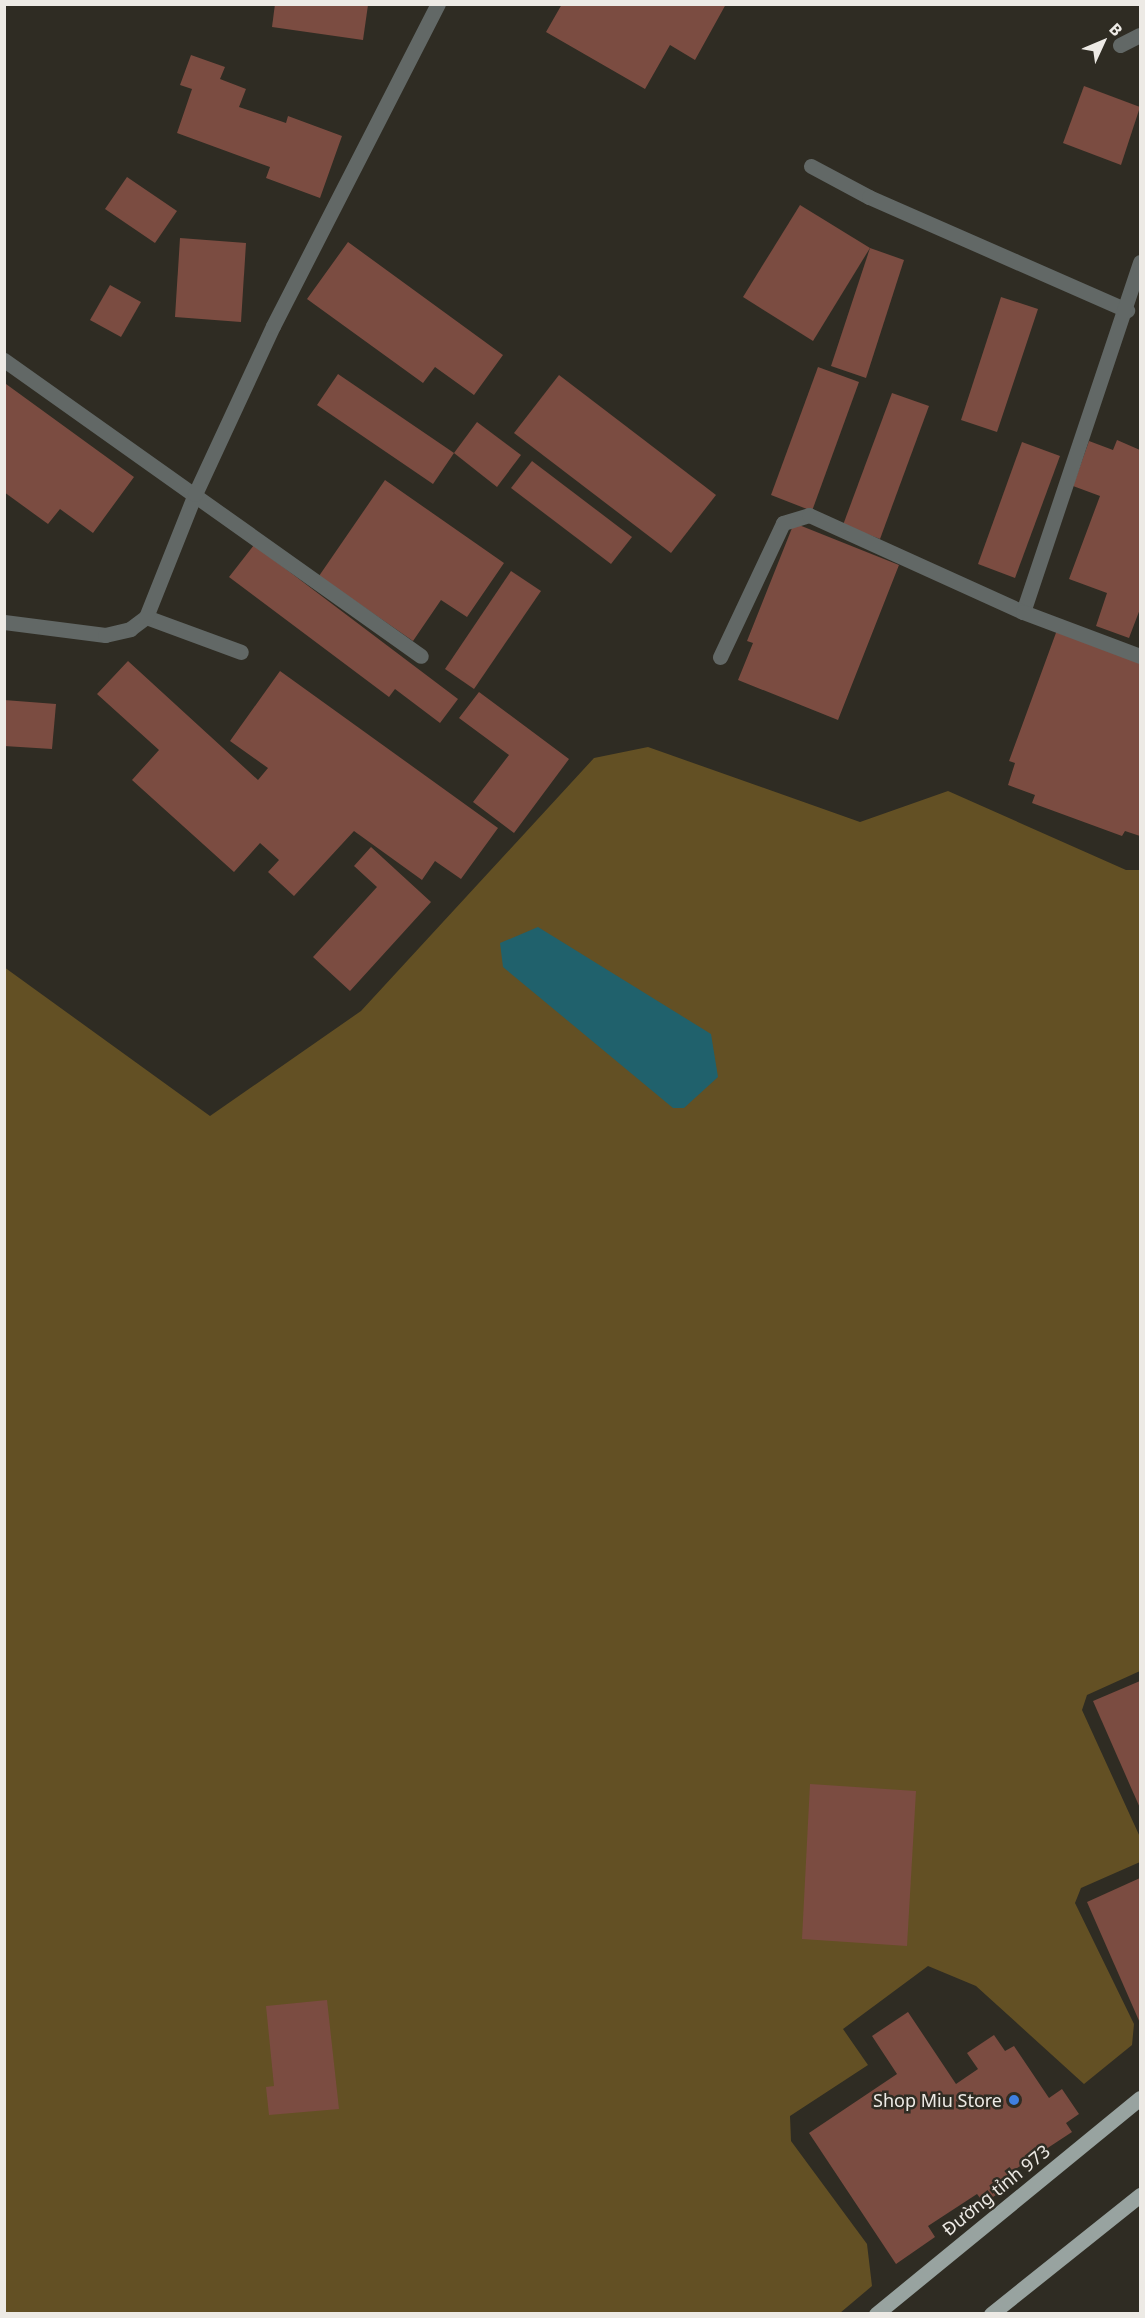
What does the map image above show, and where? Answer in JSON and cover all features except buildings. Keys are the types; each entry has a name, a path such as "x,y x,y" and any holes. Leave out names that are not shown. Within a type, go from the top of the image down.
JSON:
{"main road":[{"name":"Đường tỉnh 973","path":"876,2313 1140,2098"},
{"path":"991,2313 1140,2195"}],"street":[{"path":"4,622 105,635 129,629 146,617 195,494 273,326 438,4"},
{"path":"1120,45 1140,34"},
{"path":"811,166 869,198 1127,310"},
{"path":"1023,612 1127,310 1140,262"},
{"path":"4,360 421,656"},
{"path":"720,657 783,523 794,518 809,516 1023,612 1140,656"},
{"path":"146,617 241,652"}],"shaded area":[{"path":"648,747 860,822 948,791 1126,870 1140,870 1140,1671 1087,1695 1082,1710 1140,1837 1140,1862 1081,1888 1075,1903 1134,2024 1132,2045 1084,2084 976,1986 928,1966 843,2029 868,2065 790,2116 791,2141 867,2244 872,2286 840,2313 5,2313 4,967 210,1116 361,1011 594,758"}],"water":[{"path":"538,927 711,1034 718,1077 684,1108 673,1108 503,967 500,943"}],"place":[{"name":"Shop Miu Store","path":"1014,2100"}]}
